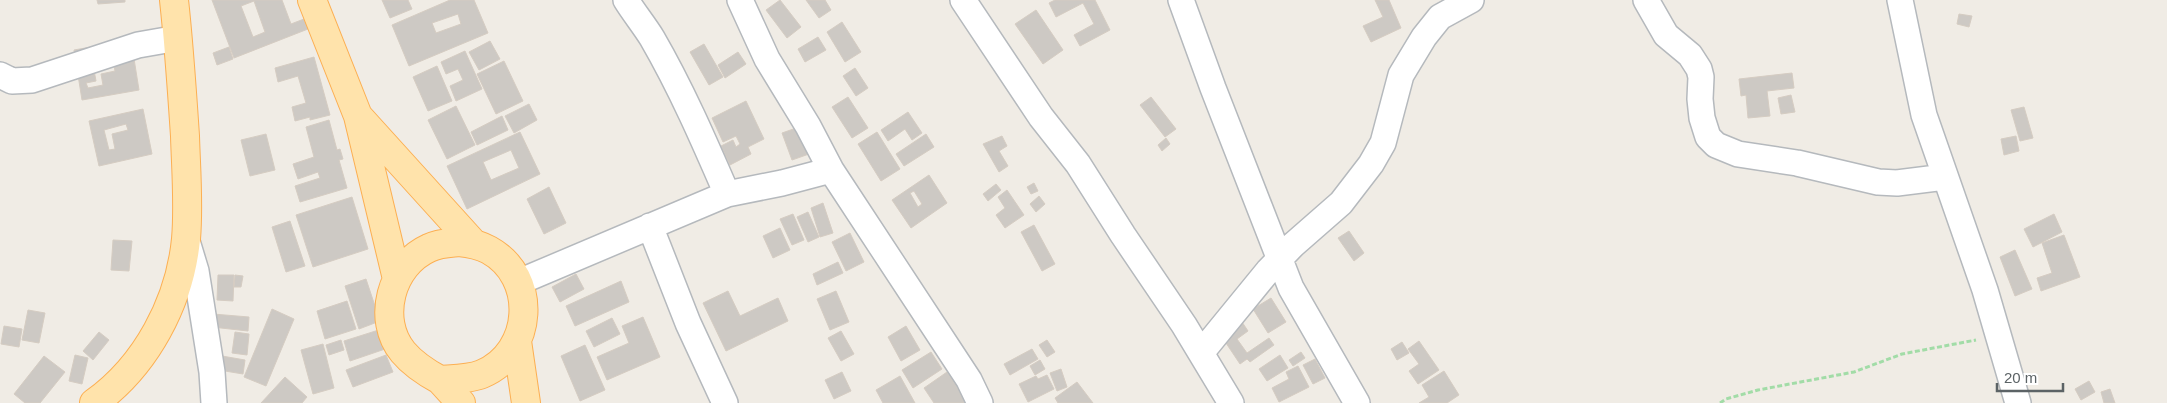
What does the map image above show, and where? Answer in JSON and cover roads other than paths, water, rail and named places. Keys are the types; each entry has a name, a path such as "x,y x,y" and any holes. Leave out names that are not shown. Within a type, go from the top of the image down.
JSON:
{"main road":[{"path":"94,403 134,364 159,329 172,298 180,269 186,238 186,168 174,0"},
{"path":"312,0 358,116 397,280"},
{"path":"358,116 474,244"},
{"path":"440,380 482,374 498,365 517,342 522,327 525,312 524,297 519,282 501,258 488,249 474,244 452,242 429,248 416,255 405,266 397,280 391,293 389,308 390,324 402,351 413,362 440,380 461,403"},
{"path":"517,342 526,403"}],"street":[{"path":"626,0 651,36 666,63 686,102 727,194"},
{"path":"740,0 767,59 808,126 831,170 969,380 980,403"},
{"path":"963,0 1041,117 1078,164 1201,353 1231,403"},
{"path":"1181,0 1280,260 1303,312 1357,403"},
{"path":"1201,353 1258,283 1293,245 1341,203 1371,164 1383,143 1401,75 1424,37 1440,17 1471,0"},
{"path":"1646,0 1666,35 1690,55 1698,69 1701,77 1700,100 1702,118 1708,137 1716,145 1738,154 1797,163 1878,182 1897,183 1945,177"},
{"path":"1900,0 1924,115 1982,281 2018,403"},
{"path":"0,75 12,81 32,80 138,45 178,38"},
{"path":"519,282 727,194 782,183 831,170"},
{"path":"650,226 688,323 725,403"},
{"path":"186,238 196,271 215,402"}]}
